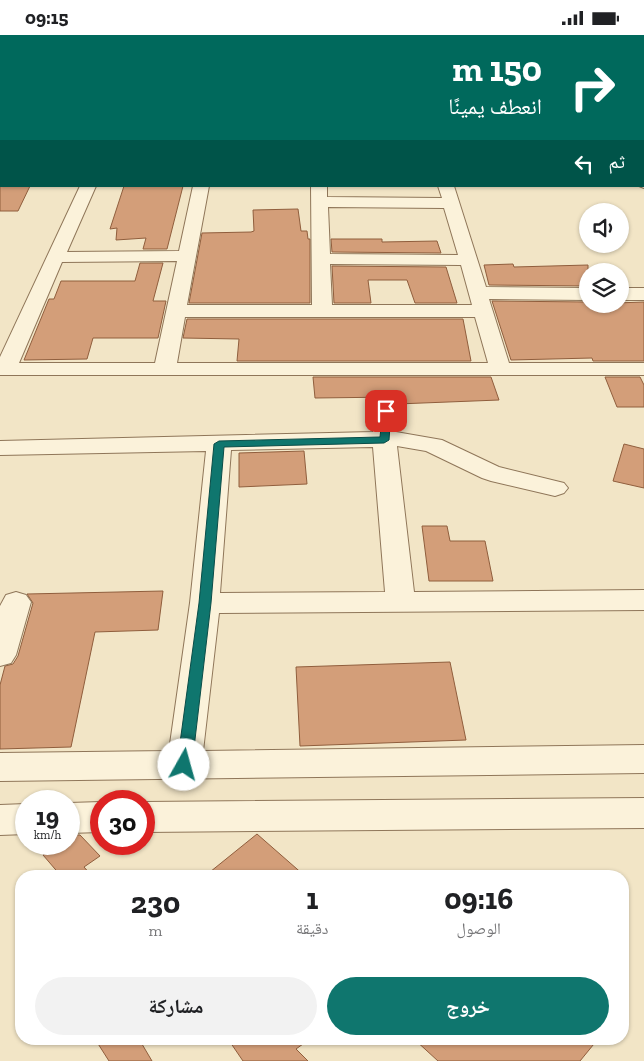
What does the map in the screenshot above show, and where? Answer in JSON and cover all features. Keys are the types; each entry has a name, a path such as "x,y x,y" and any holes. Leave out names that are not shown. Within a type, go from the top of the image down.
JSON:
{"street":[{"path":"88,187 2,369 644,369"},
{"path":"165,368 201,187"},
{"path":"322,311 319,194 448,194 501,370"},
{"path":"55,257 187,256"},
{"path":"321,259 468,260"},
{"path":"629,294 644,294"},
{"path":"176,311 322,311 579,295"},
{"path":"386,411 384,440 401,602"},
{"path":"0,448 399,439 433,445 491,473 555,488"},
{"path":"184,765 205,603 219,444"},
{"path":"205,603 644,600"},
{"path":"0,655 16,602"},
{"path":"0,767 644,759"},
{"path":"155,817 644,813"},
{"path":"0,820 15,819"}],"building":[{"path":"0,187 30,187 18,211 0,211"},
{"path":"124,187 183,187 167,249 143,249 146,238 116,240 117,228 110,229"},
{"path":"298,209 301,231 307,231 308,239 310,239 310,303 189,303 202,233 251,232 254,231 253,210"},
{"path":"331,239 382,239 382,242 437,241 441,253 332,252"},
{"path":"140,263 163,263 153,301 166,301 158,338 93,338 87,359 24,360 49,299 54,299 61,281 135,281"},
{"path":"513,264 514,267 579,265 579,286 489,285 484,265"},
{"path":"332,266 446,267 457,303 415,303 407,280 368,280 371,303 334,303"},
{"path":"492,301 579,302 579,313 629,313 629,303 644,302 644,361 593,361 592,358 511,360"},
{"path":"187,319 463,319 471,361 237,361 239,339 183,338"},
{"path":"313,377 491,377 499,400 397,404 395,397 315,398"},
{"path":"605,377 640,377 644,385 644,407 617,407"},
{"path":"624,444 644,449 644,488 613,481"},
{"path":"304,451 307,484 239,487 239,453"},
{"path":"422,526 447,526 450,541 485,541 493,581 429,581"},
{"path":"163,591 158,630 95,632 71,747 0,749 0,685 5,666 13,664 18,656 33,603 27,594"},
{"path":"450,662 466,740 300,746 296,667"},
{"path":"257,834 298,870 212,870"},
{"path":"80,835 90,846 90,855 100,856 84,867 87,870 56,870 43,855 80,855"},
{"path":"99,1045 143,1045 152,1061 109,1061"},
{"path":"232,1045 302,1045 296,1049 308,1061 243,1061"},
{"path":"421,1045 593,1045 580,1061 438,1061"}],"route":[{"path":"184,765 205,603 219,444 384,440 386,411"}]}
